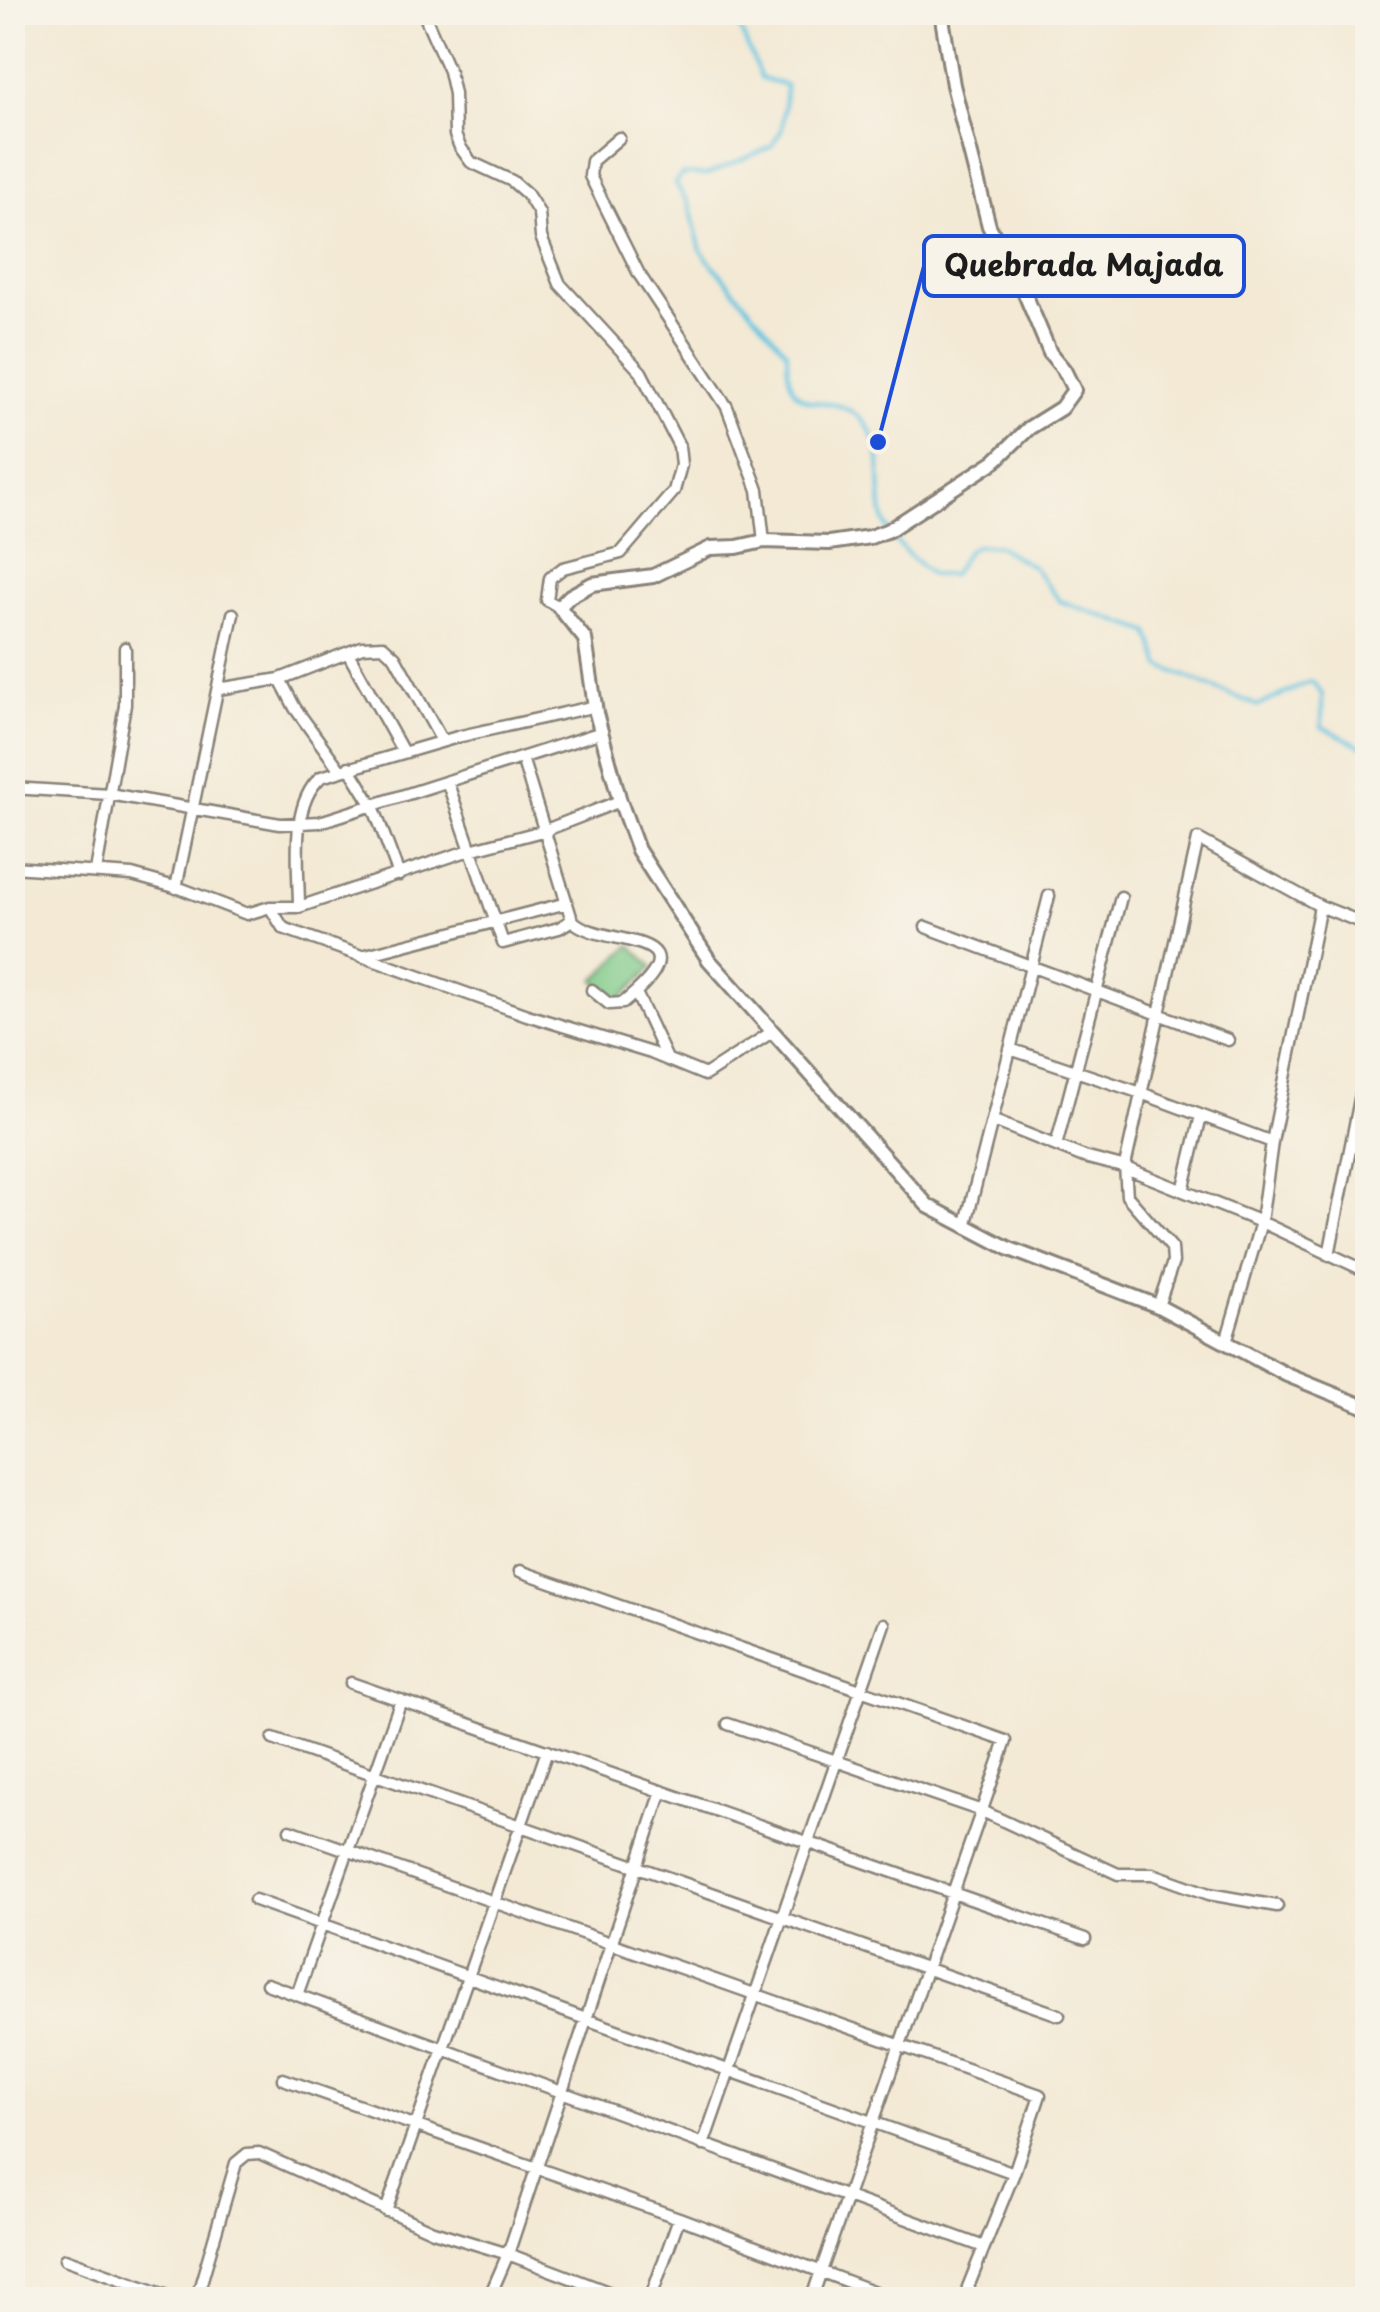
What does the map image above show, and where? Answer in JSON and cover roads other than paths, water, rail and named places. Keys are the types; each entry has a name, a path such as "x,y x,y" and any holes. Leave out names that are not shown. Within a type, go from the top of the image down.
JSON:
{"street":[{"path":"423,12 448,71 454,94 455,135 460,147 470,162 512,181 527,194 540,213 541,237 560,284 641,372 680,446 681,464 674,491 620,553 563,568 550,578 547,600 559,607 585,639 602,732 638,850 709,960 928,1206 1010,1249 1158,1306 1288,1375 1366,1403"},
{"path":"559,607 592,584 654,576 710,548 737,548 764,541 829,543 870,536 893,527 996,460 1029,428 1061,408 1074,390 1050,353 1023,289 989,226 953,84 941,12"},
{"path":"619,138 592,161 590,176 638,274 727,406 758,490 764,541"},
{"path":"176,888 232,614"},
{"path":"218,689 280,679 377,645 391,652 442,741"},
{"path":"96,871 125,705 125,648"},
{"path":"348,653 403,752"},
{"path":"280,679 288,698 373,806 399,874"},
{"path":"299,907 300,824 310,788 321,777 442,741 596,706"},
{"path":"12,788 110,794 300,824 373,806 602,732"},
{"path":"522,758 572,920 590,931 638,940 649,948 656,969 623,1004 603,1001 592,990"},
{"path":"447,781 503,943 560,928 572,920"},
{"path":"12,867 132,875 246,914 270,907 299,907 470,850 546,830 620,801"},
{"path":"1158,1306 1173,1262 1172,1248 1128,1196 1126,1168 1198,839 1320,906 1368,925"},
{"path":"965,1227 994,1122 1029,965 1050,896"},
{"path":"1056,1146 1121,897"},
{"path":"362,956 567,903"},
{"path":"1226,1342 1260,1222 1272,1142 1320,906"},
{"path":"270,907 283,928 705,1075 772,1032"},
{"path":"926,927 1228,1040"},
{"path":"636,993 667,1060"},
{"path":"1010,1049 1272,1142"},
{"path":"1329,1256 1368,1059"},
{"path":"1182,1191 1202,1116"},
{"path":"994,1122 1126,1168 1260,1222 1368,1272"},
{"path":"520,1571 1006,1742 812,2300"},
{"path":"703,2145 884,1624"},
{"path":"350,1683 1085,1939"},
{"path":"297,1994 401,1700"},
{"path":"728,1724 982,1810 1118,1874 1153,1874 1209,1894 1277,1906"},
{"path":"272,1738 1060,2015"},
{"path":"386,2212 547,1751"},
{"path":"488,2300 508,2254 662,1792"},
{"path":"290,1830 1040,2096 966,2300"},
{"path":"255,1900 1014,2173"},
{"path":"267,1984 984,2247"},
{"path":"283,2079 679,2218 896,2300"},
{"path":"65,2258 181,2300 195,2296 236,2164 247,2154 259,2153 434,2232 508,2254 629,2300"},
{"path":"650,2300 679,2218"}],"waterway":[{"path":"733,12 761,78 786,85 782,129 771,147 706,175 682,174 675,183 689,204 701,251 787,352 794,390 811,401 849,410 871,431 879,456 885,523 899,545 931,575 952,575 967,551 975,546 996,545 1033,567 1060,601 1149,632 1161,666 1258,706 1312,681 1322,694 1322,727 1362,746 1368,745"}],"place":[{"name":"Quebrada Majada","path":"878,442"}]}
